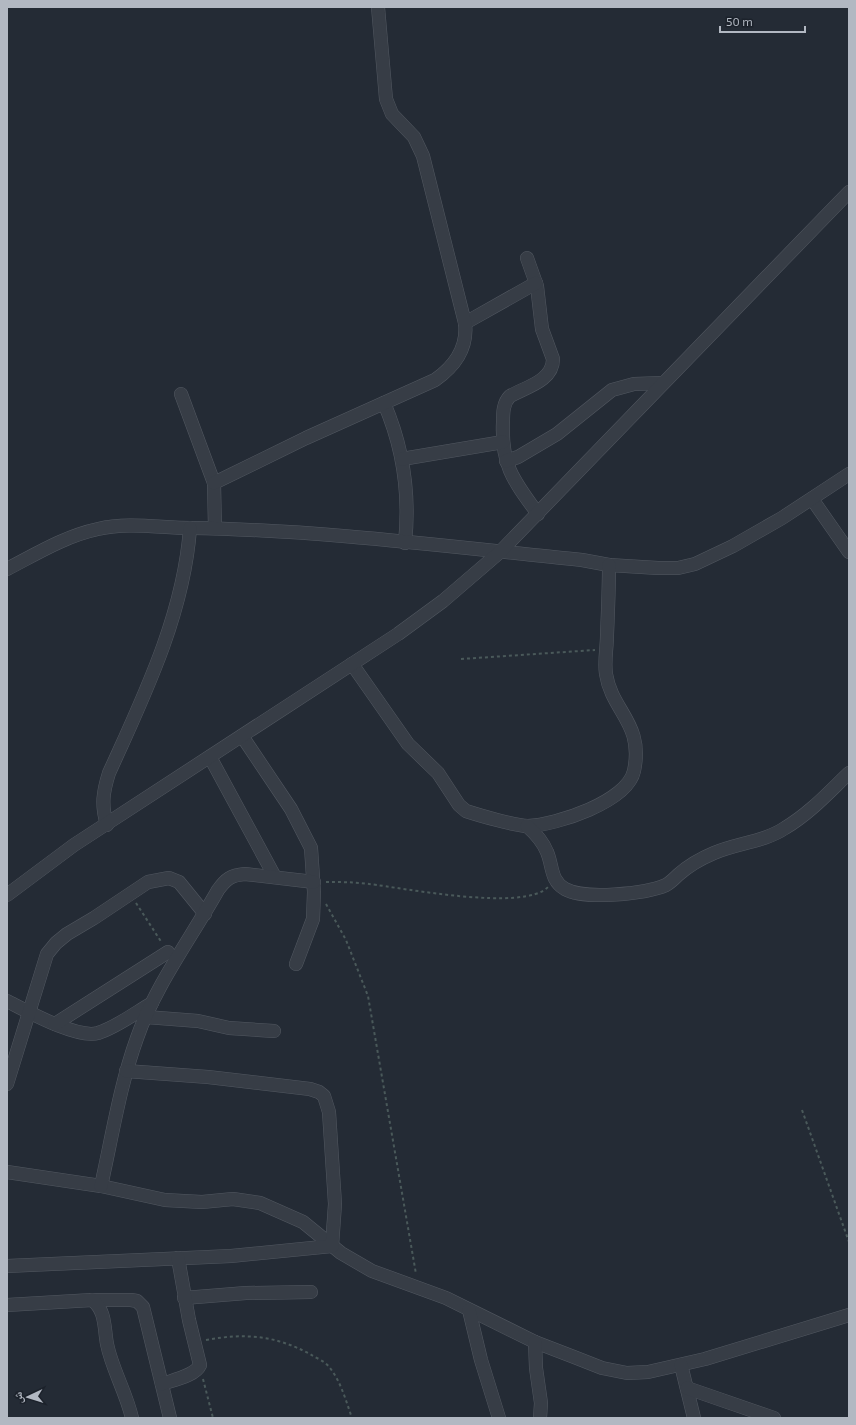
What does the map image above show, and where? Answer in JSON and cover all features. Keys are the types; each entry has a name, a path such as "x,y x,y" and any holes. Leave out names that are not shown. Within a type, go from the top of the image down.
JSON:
{"street":[{"path":"214,483 384,402 435,380 447,372 457,361 462,350 466,333 465,323 423,156 414,137 392,114 386,99 378,7"},
{"path":"7,895 74,845 398,634 443,601 500,552 538,514 849,192"},
{"path":"527,258 536,283 540,317 553,359 553,365 550,373 543,379 510,396 506,400 503,418 503,442 506,461 514,479 538,514"},
{"path":"465,323 536,283"},
{"path":"506,461 518,457 557,434 612,390 624,385 664,383"},
{"path":"181,394 214,483 215,528"},
{"path":"384,402 396,432 402,459 406,516 405,543"},
{"path":"402,459 503,442"},
{"path":"7,570 68,538 98,529 116,526 215,528 326,534 609,565 678,568 695,564 733,546 812,500 849,474"},
{"path":"812,500 849,552"},
{"path":"107,824 103,806 105,786 109,773 145,694 162,646 184,578 190,528"},
{"path":"352,664 408,744 438,773 459,805 474,814 527,826 561,818 604,802 623,789 631,779 634,770 634,736 628,720 608,684 606,650 609,565"},
{"path":"242,736 291,809 311,848 314,887 313,918 296,964"},
{"path":"210,757 275,877"},
{"path":"527,826 544,845 548,854 551,870 556,879 566,890 590,895 626,893 666,885 686,869 713,853 772,835 784,829 811,810 849,773"},
{"path":"101,1186 126,1071 137,1036 152,1003 218,890 231,876 245,874 275,877 314,887"},
{"path":"7,1084 47,954 50,949 67,934 148,882 161,878 174,879 186,888 204,914"},
{"path":"56,1024 168,952"},
{"path":"7,1001 71,1030 94,1034 108,1028 152,1003"},
{"path":"146,1017 198,1021 229,1028 274,1030"},
{"path":"126,1071 208,1077 310,1089 319,1092 324,1096 329,1112 335,1204 332,1246"},
{"path":"7,1172 101,1186 165,1200 202,1202 233,1199 260,1203 304,1222 332,1246 372,1271 420,1289 469,1310 536,1342 602,1368 627,1373 648,1372 681,1365 760,1344 849,1315"},
{"path":"7,1266 232,1256 332,1246"},
{"path":"162,1384 190,1374 200,1367 184,1298 178,1258"},
{"path":"184,1298 246,1293 311,1292"},
{"path":"92,1300 102,1312 110,1355 132,1418"},
{"path":"7,1305 92,1300 131,1300 141,1303 146,1312 170,1418"},
{"path":"469,1310 481,1360 499,1418"},
{"path":"536,1342 536,1368 541,1403 540,1418"},
{"path":"681,1365 694,1418"},
{"path":"687,1388 774,1418"}],"path":[{"path":"461,659 606,650"},
{"path":"314,887 367,883 424,892 502,899 536,896 545,890 556,879"},
{"path":"314,887 329,908 346,940 368,996 420,1289"},
{"path":"131,894 168,952"},
{"path":"802,1110 849,1242"},
{"path":"195,1342 249,1335 280,1341 299,1348 329,1366 339,1384 352,1418"},
{"path":"200,1367 213,1418"}]}
